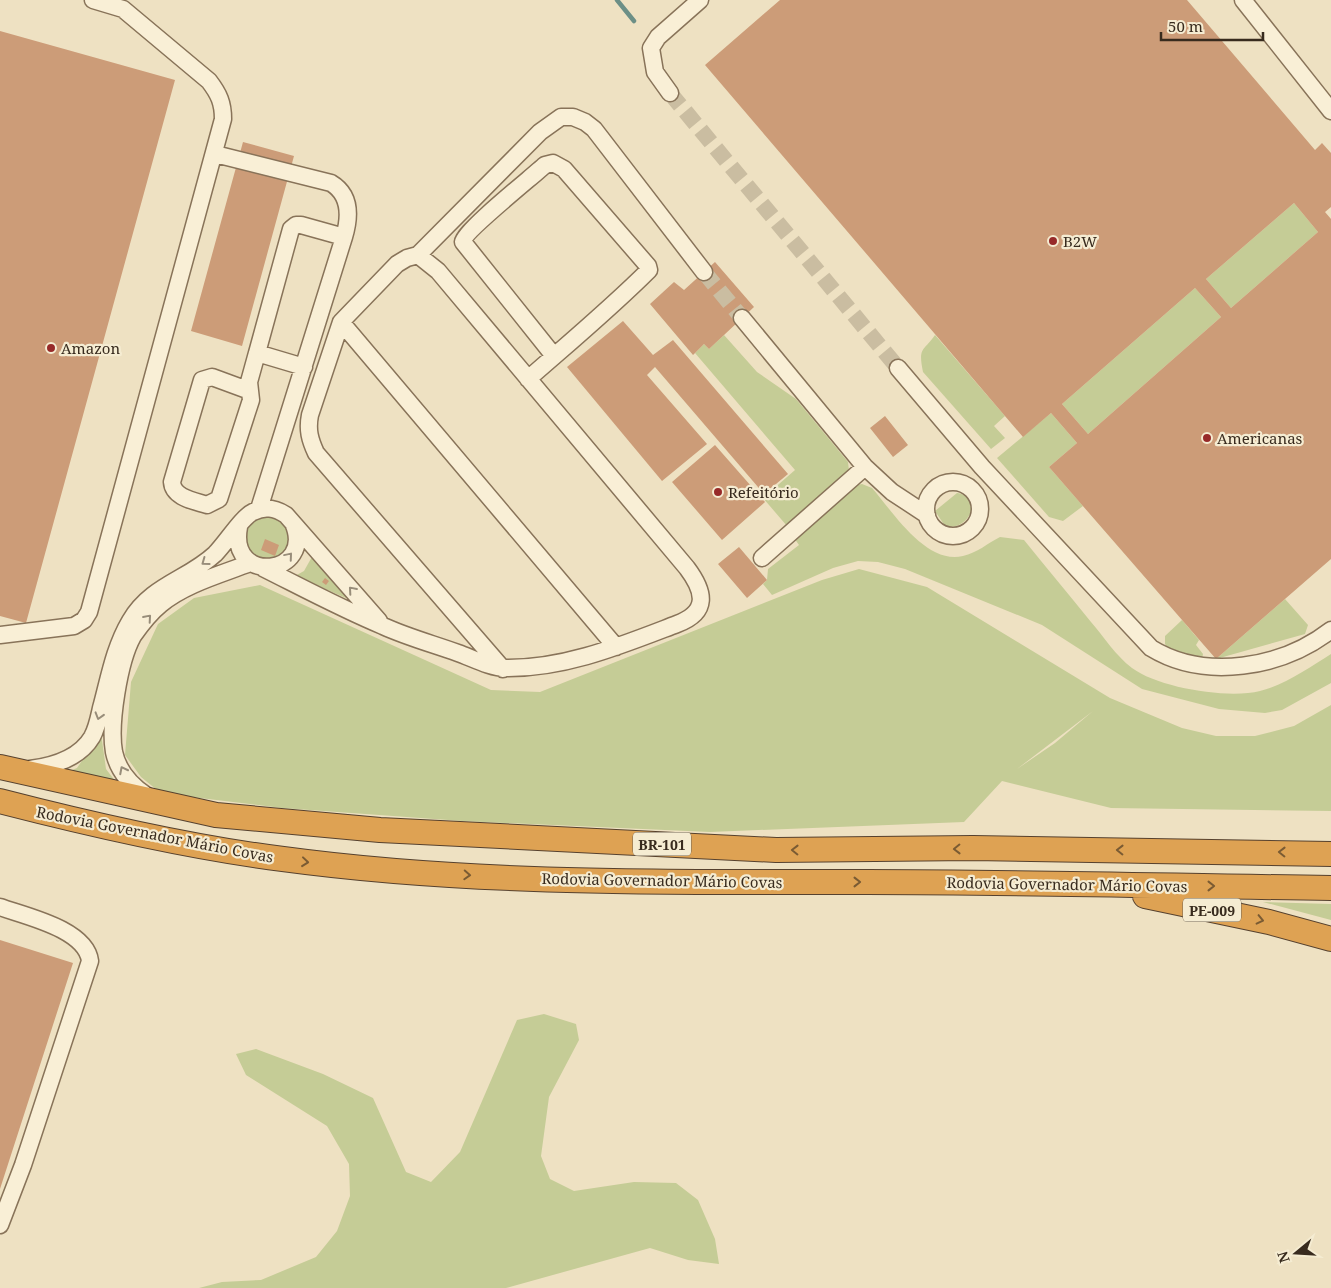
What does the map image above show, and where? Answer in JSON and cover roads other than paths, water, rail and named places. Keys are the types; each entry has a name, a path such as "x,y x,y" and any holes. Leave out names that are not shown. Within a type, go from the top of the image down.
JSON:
{"highway":[{"name":"Rodovia Governador Mário Covas","path":"7,768 216,815 380,830 776,850 973,848 1331,854"},
{"name":"Rodovia Governador Mário Covas","path":"0,801 194,845 281,859 410,872 606,881 950,882 1092,886 1331,888"},
{"name":"PE-009","path":"1092,886 1226,912 1331,939"}],"lane":[{"path":"0,634 74,626 84,620 89,612 223,119 223,106 219,93 209,81 123,9 93,0"},
{"path":"670,93 655,72 651,48 658,37 700,0"},
{"path":"1243,0 1331,111"},
{"path":"503,669 316,453 308,427 326,364 341,322 397,264 407,258 418,255 540,132 561,117 573,117 585,122 606,142 704,272"},
{"path":"215,154 330,183 340,189 348,212 344,237 259,509"},
{"path":"528,379 554,356 649,270 648,266 564,169 553,163 545,165 466,234 462,242 554,356"},
{"path":"250,391 212,377 202,380 172,482 172,489 176,493 207,505 219,498 251,400 250,391 249,382 292,229 296,225 344,237"},
{"path":"239,527 239,546 243,555 257,566 384,627 503,669 563,662 616,647 692,616 700,605 702,598 699,588 687,568 438,271 418,255"},
{"path":"742,318 865,467 892,492 927,515"},
{"path":"341,322 616,647"},
{"path":"257,353 304,367"},
{"path":"898,368 994,480 1151,648 1174,660 1214,668 1251,664 1290,652 1331,630"},
{"path":"762,558 865,467"},
{"path":"976,493 994,480"},
{"path":"958,482 968,486 976,493 980,508 976,524 960,536 949,536 939,532 931,525 927,515 926,504 930,494 942,484 958,482"},
{"path":"7,768 49,766 81,750 92,737 115,654 130,620 146,599 165,584 204,563 239,527 244,519 259,509 278,510 292,522 384,627"},
{"path":"157,803 130,784 114,753 112,721 127,652 134,636 160,604 190,587 257,566 280,565 294,551 296,531 292,522"},
{"path":"0,907 55,926 74,937 87,952 90,960 23,1165 0,1225"}],"waterway":[{"path":"617,0 634,21"}],"tunnel":[{"path":"670,93 898,368"},
{"path":"704,272 742,318"}],"place":[{"name":"B2W","path":"1053,241"},
{"name":"Amazon","path":"51,348"},
{"name":"Americanas","path":"1207,438"},
{"name":"Refeitório","path":"718,492"}]}
